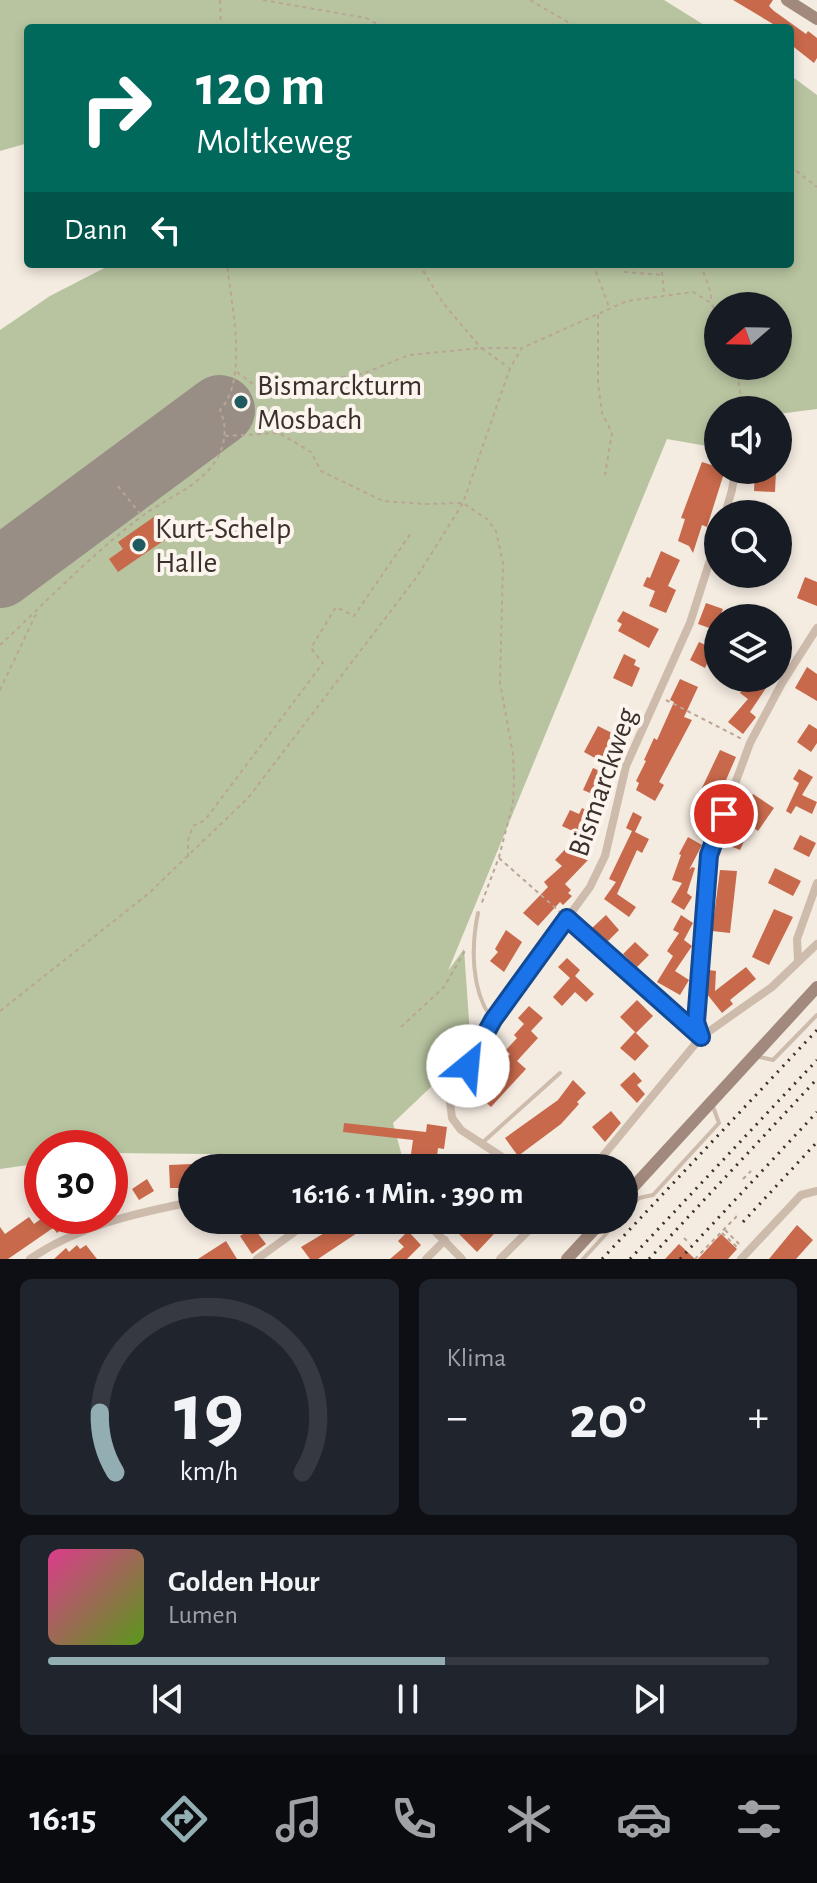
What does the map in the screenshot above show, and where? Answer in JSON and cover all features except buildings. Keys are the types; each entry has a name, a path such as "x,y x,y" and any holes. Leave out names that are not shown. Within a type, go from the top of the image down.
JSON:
{"street":[{"path":"787,0 817,19"},
{"name":"Bismarckweg","path":"498,1154 461,1130 452,1118 450,1102 493,1020 590,887 605,856 626,766 690,623 704,579"},
{"path":"701,1037 696,1022 709,855 750,743 782,683 817,628"},
{"path":"798,960 797,939 817,883"},
{"path":"567,918 701,1037"},
{"path":"605,1154 701,1037 772,987 817,944"},
{"path":"638,1182 817,987"},
{"path":"741,1259 801,1195 817,1191"},
{"path":"30,1259 72,1236 130,1214 178,1205"},
{"path":"257,1259 292,1234"},
{"path":"439,1234 462,1259"},
{"path":"500,1259 525,1234"},
{"path":"568,1259 590,1234"},
{"path":"426,1259 445,1240"}],"lane":[{"path":"478,913 474,946 476,986 493,1020"},
{"path":"753,1056 773,1060 817,1015"},
{"path":"482,1143 560,1073"},
{"path":"638,1199 653,1195 719,1123 711,1102"},
{"path":"583,1259 606,1234"}],"path":[{"path":"220,0 221,24"},
{"path":"263,0 366,18 377,24"},
{"path":"530,0 571,24"},
{"path":"794,169 817,187"},
{"path":"0,645 142,516 194,484 218,457 225,436 225,422 220,410 233,390 236,371 227,268"},
{"path":"421,268 443,303 481,348 510,368"},
{"path":"594,268 609,309"},
{"path":"623,268 625,272 662,274 664,296"},
{"path":"702,268 710,292"},
{"path":"236,371 261,390 362,374 409,355 481,348 522,348 627,301 693,292 704,299"},
{"path":"598,313 598,383 602,413 612,433 605,475"},
{"path":"0,1011 148,894 188,858 248,798 325,701 416,578 463,503 510,368 522,348"},
{"path":"225,436 279,433 311,452 321,471 383,501 463,503 487,519 496,531 503,563 500,683 513,754 513,803 499,857 478,913"},
{"path":"118,486 142,516"},
{"path":"188,858 188,840 193,826 205,820 323,663 311,648 336,607 354,616 411,533"},
{"path":"0,690 37,611"},
{"path":"657,695 750,743"},
{"path":"499,857 567,918"},
{"path":"401,1027 444,987 466,947"},
{"path":"743,1179 751,1171"},
{"path":"695,1259 736,1217 736,1212"},
{"path":"722,1231 739,1247"}],"green space":[{"path":"0,0 664,0 703,24 24,24 24,144 0,151"},
{"path":"794,78 817,95 817,409 792,412 792,396 704,396 704,446 667,439 448,971 464,949 471,1049 393,1123 401,1154 128,1153 128,1130 24,1130 24,1166 0,1169 0,330 50,296 104,268 794,268"}],"runway":[{"path":"0,573 220,410"}],"railway":[{"path":"602,1259 817,1030"},
{"path":"630,1259 817,1060"},
{"path":"649,1259 817,1079"},
{"path":"680,1259 817,1112"},
{"path":"743,1222 817,1142"}],"place":[{"name":"Bismarckturm Mosbach","path":"241,402"},
{"name":"Kurt-Schelp Halle","path":"139,545"}],"route":[{"path":"468,1066 493,1020 567,918 573,920 701,1037 696,1022 709,855 724,814"}]}
